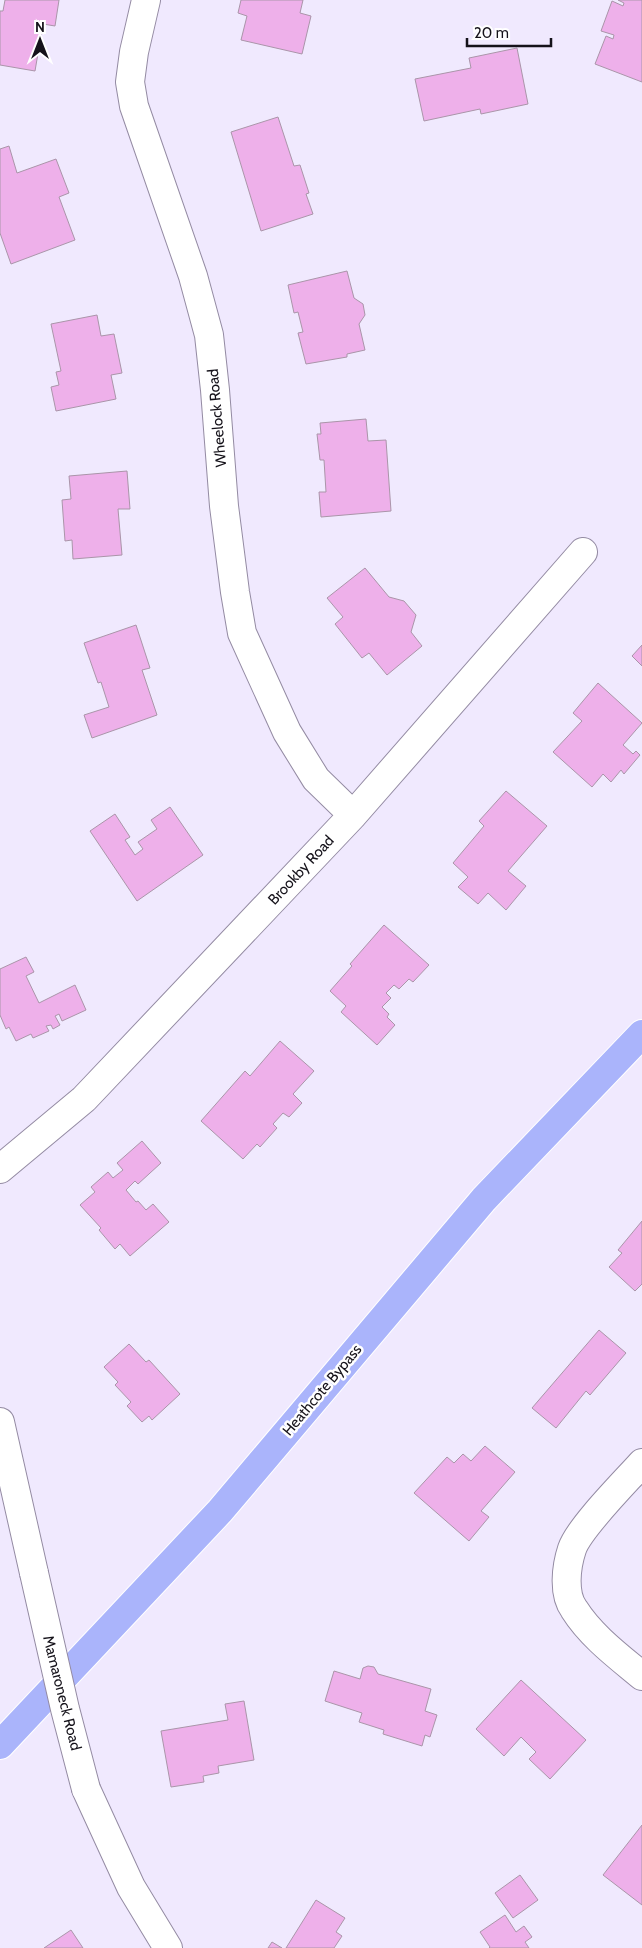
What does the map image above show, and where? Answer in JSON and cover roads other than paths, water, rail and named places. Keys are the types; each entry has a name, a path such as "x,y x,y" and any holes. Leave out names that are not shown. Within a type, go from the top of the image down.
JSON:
{"main road":[{"name":"Heathcote Bypass","path":"0,1745 220,1511 484,1199 642,1034"}],"street":[{"name":"Wheelock Road","path":"146,0 130,82 134,106 193,276 209,335 224,506 242,633 286,732 316,779 353,815"},
{"name":"Brookby Road","path":"0,1170 84,1099 353,815 583,552"},
{"name":"Mamaroneck Road","path":"0,1422 65,1709 86,1789 131,1887 168,1948"},
{"path":"642,1463 586,1527 572,1548 568,1574 568,1595 573,1608 597,1639 642,1676"}]}
